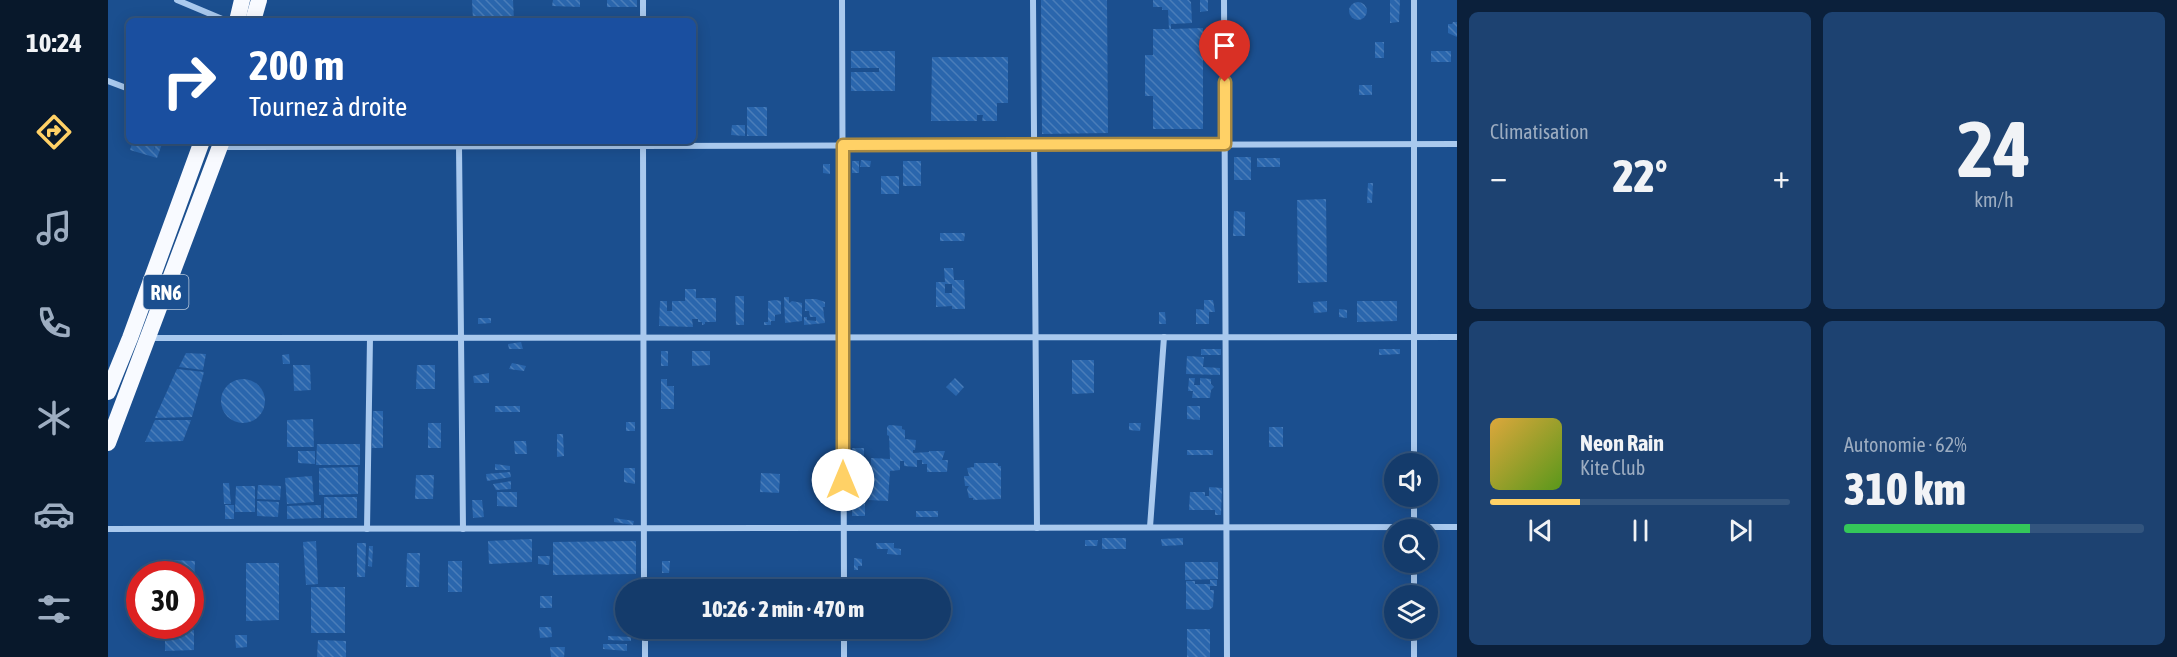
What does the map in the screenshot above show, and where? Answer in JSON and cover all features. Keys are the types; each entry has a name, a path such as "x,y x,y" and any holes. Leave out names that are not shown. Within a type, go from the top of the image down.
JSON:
{"highway":[{"path":"238,18 242,0"},
{"path":"254,18 259,0"},
{"name":"RN6","path":"108,392 201,144"},
{"name":"RN6","path":"108,443 221,144"}],"street":[{"path":"177,0 220,18"},
{"path":"643,0 643,18"},
{"path":"842,0 844,579"},
{"path":"1033,0 1037,528"},
{"path":"1224,0 1227,657"},
{"path":"1414,0 1414,453"},
{"path":"108,81 126,88"},
{"path":"221,144 459,146 1457,144"},
{"path":"643,144 644,579"},
{"path":"459,146 463,529"},
{"path":"1150,528 1164,337"},
{"path":"149,338 1457,337"},
{"path":"366,529 370,338"},
{"path":"1438,527 1457,527"},
{"path":"108,530 1384,528"},
{"path":"645,639 645,657"},
{"path":"844,639 844,657"},
{"path":"1414,639 1414,657"}],"building":[{"path":"472,0 513,0 514,18 473,18"},
{"path":"553,0 580,0 580,7 552,6"},
{"path":"607,0 637,0 637,7 607,7"},
{"path":"1041,0 1107,0 1108,133 1042,134"},
{"path":"1153,0 1189,0 1192,23 1171,24 1171,29 1203,28 1203,129 1153,129 1153,96 1145,96 1145,55 1153,55 1153,29 1169,29 1168,10 1153,7"},
{"path":"1200,0 1208,0 1208,11 1200,12"},
{"path":"1390,0 1400,0 1399,22 1390,23"},
{"path":"1358,2 1364,5 1367,11 1364,17 1358,20 1352,17 1349,11 1352,5"},
{"path":"1457,22 1457,37 1448,33 1448,24"},
{"path":"1375,42 1384,42 1384,58 1375,58"},
{"path":"851,51 895,51 895,91 851,91 851,72 879,72 879,68 851,68"},
{"path":"1431,51 1451,51 1451,62 1431,62"},
{"path":"932,57 1008,57 1008,103 997,103 997,121 982,121 983,115 977,115 977,121 931,121"},
{"path":"1359,85 1372,85 1372,95 1359,95"},
{"path":"747,107 767,107 767,136 747,136"},
{"path":"732,125 745,125 745,136 731,135"},
{"path":"132,144 155,144 153,153 156,144 162,144 157,158 130,150"},
{"path":"1234,157 1251,157 1251,180 1234,180"},
{"path":"1257,158 1280,158 1280,167 1257,167"},
{"path":"861,160 871,161 870,167 860,167"},
{"path":"852,161 859,161 859,173 852,173"},
{"path":"903,161 921,161 921,186 903,186"},
{"path":"823,164 830,164 830,174 823,173"},
{"path":"881,176 899,176 899,194 881,194"},
{"path":"1368,183 1373,183 1372,203 1367,203"},
{"path":"1326,199 1327,282 1298,283 1297,200"},
{"path":"1234,211 1245,212 1245,236 1233,236"},
{"path":"940,233 965,233 964,241 940,241"},
{"path":"944,268 953,268 954,280 964,280 965,309 952,309 952,306 936,307 936,282 945,282","holes":["945,284 952,284 952,293 945,293"]},
{"path":"685,289 696,289 696,298 716,298 716,322 705,322 702,325 698,319 692,319 693,327 659,326 660,301 667,301 667,311 672,311 672,301 685,301"},
{"path":"735,296 744,296 744,325 736,325"},
{"path":"784,297 789,297 789,303 792,301 802,303 802,321 785,323"},
{"path":"805,299 825,302 825,307 823,307 825,323 804,325 804,317 807,317 807,320 816,321 816,317 810,317 809,311 805,311"},
{"path":"1204,300 1213,300 1215,312 1209,312 1209,324 1196,324 1196,309 1204,310"},
{"path":"768,301 781,301 781,314 775,315 775,321 771,321 771,325 764,325 764,322 768,322"},
{"path":"1327,301 1327,312 1314,313 1313,302"},
{"path":"1357,301 1397,301 1397,321 1357,322"},
{"path":"1339,309 1347,310 1347,318 1339,317"},
{"path":"1159,312 1165,312 1166,324 1159,324"},
{"path":"478,318 491,318 491,323 478,324"},
{"path":"521,342 523,349 509,349 508,344"},
{"path":"1201,349 1221,349 1221,355 1201,355"},
{"path":"1379,349 1400,349 1400,354 1379,355"},
{"path":"661,351 668,351 668,366 661,366"},
{"path":"692,351 710,351 710,365 692,366"},
{"path":"186,353 206,354 203,370 179,367"},
{"path":"289,354 290,364 283,364 282,355"},
{"path":"1187,356 1204,357 1203,367 1220,368 1220,375 1186,374"},
{"path":"1072,360 1094,360 1094,393 1072,394"},
{"path":"512,363 526,366 524,371 509,369"},
{"path":"293,365 310,365 311,390 294,391"},
{"path":"417,365 435,365 435,389 416,389"},
{"path":"177,369 204,372 192,417 155,418"},
{"path":"489,373 489,383 474,383 473,376"},
{"path":"955,378 964,387 956,396 946,387"},
{"path":"1189,378 1195,378 1194,385 1200,385 1200,378 1211,379 1214,387 1210,398 1192,398 1193,391 1188,391"},
{"path":"243,379 252,380 259,385 264,392 264,410 259,417 252,422 243,423 234,422 227,417 222,410 221,401 222,392 227,385 234,380"},
{"path":"661,379 667,379 667,386 674,386 674,409 661,409"},
{"path":"495,406 520,406 520,412 495,412"},
{"path":"1187,406 1200,406 1200,420 1187,419"},
{"path":"373,411 383,411 383,448 372,448"},
{"path":"313,419 314,447 287,447 287,420"},
{"path":"155,420 191,420 183,441 145,442"},
{"path":"626,422 635,422 635,431 626,431"},
{"path":"428,423 441,423 441,448 428,448"},
{"path":"1129,423 1141,423 1140,431 1129,430"},
{"path":"889,425 902,426 905,430 905,439 916,440 913,453 945,451 942,460 948,460 947,472 927,472 927,464 922,464 922,460 917,460 917,467 904,466 904,461 900,461 900,470 890,471 888,501 869,500 871,458 890,459 889,436 887,435"},
{"path":"1269,427 1283,427 1283,447 1269,447"},
{"path":"557,434 563,434 564,456 557,457"},
{"path":"514,441 526,441 527,454 515,454"},
{"path":"317,444 360,444 360,465 316,465"},
{"path":"852,448 864,448 864,464 852,464"},
{"path":"1187,450 1213,450 1213,455 1187,455"},
{"path":"298,451 315,451 315,464 298,463"},
{"path":"974,463 998,463 998,466 1001,466 1001,499 973,500 969,498 967,489 969,486 965,486 964,476 969,476 967,468 974,467"},
{"path":"495,464 510,466 510,470 495,470"},
{"path":"358,467 358,494 319,495 319,468"},
{"path":"624,468 635,468 635,484 624,482"},
{"path":"510,472 511,477 487,481 486,474"},
{"path":"761,473 780,474 779,493 760,492"},
{"path":"852,473 865,473 865,516 852,516"},
{"path":"416,475 434,475 433,499 415,499"},
{"path":"312,476 314,502 287,504 285,478"},
{"path":"511,481 511,489 496,490 493,484"},
{"path":"223,483 229,483 231,504 224,504"},
{"path":"258,485 281,486 280,500 257,499"},
{"path":"236,486 255,486 255,512 235,512"},
{"path":"1209,487 1222,488 1221,515 1215,515 1215,510 1189,510 1190,492 1205,492 1205,496 1209,496"},
{"path":"497,492 517,492 517,507 497,506"},
{"path":"324,497 357,497 357,518 324,518"},
{"path":"472,500 482,500 484,517 473,518"},
{"path":"257,501 279,502 278,517 257,516"},
{"path":"225,505 234,505 234,519 225,519"},
{"path":"321,505 321,518 287,519 287,506"},
{"path":"916,511 938,511 938,517 916,517"},
{"path":"614,518 634,521 633,525 614,522"},
{"path":"1102,538 1126,538 1126,549 1102,549"},
{"path":"1183,538 1183,545 1162,546 1161,539"},
{"path":"532,539 532,562 489,564 488,541"},
{"path":"1085,540 1098,540 1097,546 1085,546"},
{"path":"316,541 318,584 306,585 303,542"},
{"path":"636,541 636,574 553,575 553,542"},
{"path":"357,543 366,543 365,577 357,577"},
{"path":"876,543 894,543 894,548 901,549 901,555 887,554 888,549 877,549"},
{"path":"369,546 373,546 372,567 368,566"},
{"path":"407,553 420,553 419,587 406,587"},
{"path":"538,556 550,556 549,565 538,564"},
{"path":"854,558 862,559 862,566 858,566 858,570 854,570"},
{"path":"448,561 462,561 462,592 448,592"},
{"path":"662,561 670,561 669,573 662,573"},
{"path":"1185,562 1218,562 1218,579 1185,580"},
{"path":"246,563 279,563 279,620 246,621"},
{"path":"1210,580 1217,580 1217,586 1210,586 1210,590 1214,590 1213,607 1209,610 1186,609 1186,581 1195,581 1195,584 1210,584"},
{"path":"311,587 345,587 345,633 311,633"},
{"path":"540,596 552,596 552,608 540,608"},
{"path":"539,627 551,627 552,637 540,638"},
{"path":"1187,629 1210,629 1210,657 1187,657"},
{"path":"235,635 247,635 247,647 236,648"},
{"path":"608,636 615,636 615,639 631,639 631,641 608,640"},
{"path":"165,639 194,639 194,650 165,651"},
{"path":"318,640 346,641 346,657 317,657"},
{"path":"603,644 627,644 627,651 603,649"},
{"path":"550,647 565,647 564,657 551,657"}],"route":[{"path":"843,480 843,145 1225,144 1225,82"}]}
